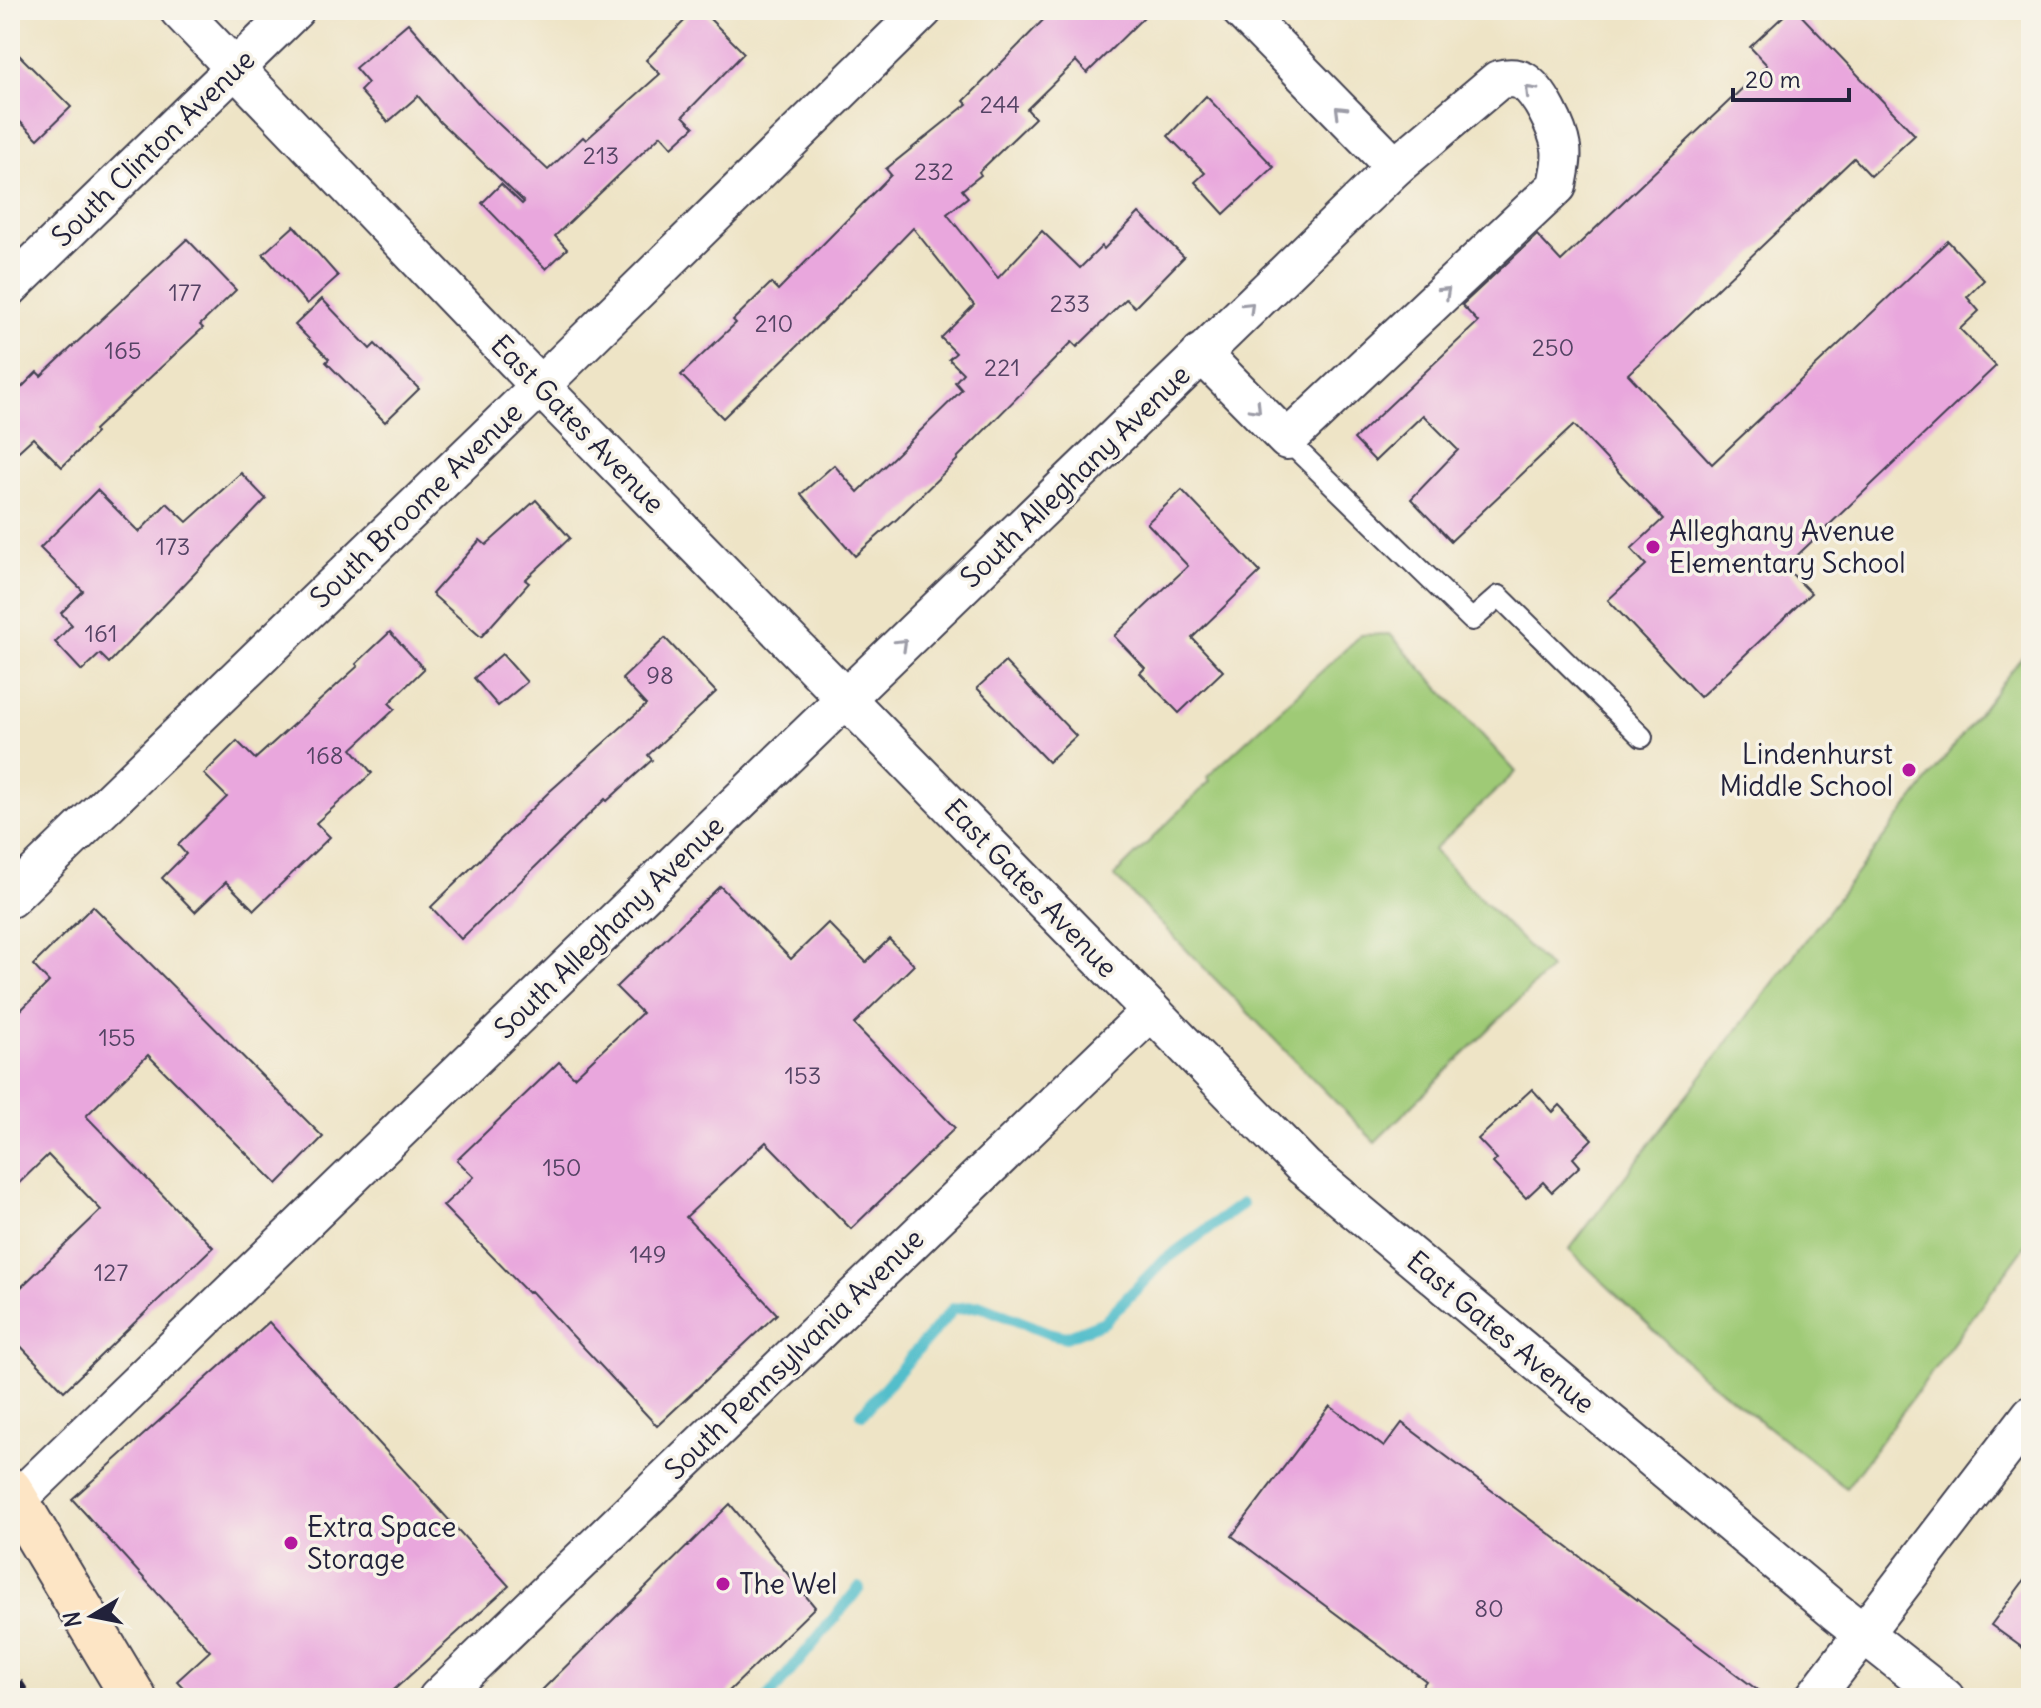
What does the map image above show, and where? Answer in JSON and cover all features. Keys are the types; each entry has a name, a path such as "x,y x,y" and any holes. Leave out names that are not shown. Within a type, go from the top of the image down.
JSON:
{"main road":[{"path":"13,1495 134,1698"}],"street":[{"name":"East Gates Avenue","path":"179,10 540,386 1304,1167 1945,1698"},
{"name":"South Clinton Avenue","path":"10,287 295,10"},
{"name":"South Broome Avenue","path":"10,898 540,386 923,10"},
{"path":"1241,10 1395,167"},
{"name":"South Alleghany Avenue","path":"13,1495 846,699 1201,353 1395,167 1498,80 1509,77 1524,82 1539,99 1558,131 1562,152 1557,186 1287,440 1201,353"},
{"name":"South Pennsylvania Avenue","path":"438,1698 1151,1011"},
{"path":"1814,1698 2031,1415"}],"lane":[{"path":"1287,440 1472,620 1499,596 1642,737"}],"green space":[{"path":"1390,634 1516,772 1433,850 1550,969 1375,1142 1114,876 1210,781 1207,777 1361,635"},
{"name":"Lindenhurst Middle School","path":"2031,645 2031,1238 1846,1488 1699,1373 1569,1250"}],"building":[{"path":"695,10 701,10 744,53 683,116 694,127 672,147 661,135 555,236 567,249 546,269 482,203 501,184 522,204 524,202 440,122 418,96 388,122 360,91 368,83 355,68 408,23 486,112 548,170 660,74 646,60"},
{"path":"1053,10 1151,10 1087,73 1076,61 1027,109 1035,118 979,172 981,175 962,190 968,197 947,214 998,278 1042,231 1080,268 1102,246 1104,249 1139,213 1184,257 1135,307 1126,299 1077,347 1072,342 958,459 855,556 801,494 834,465 858,492 962,390 955,382 963,373 949,359 956,353 941,338 974,305 913,228 723,418 681,375 736,323 733,320 771,283 778,290 891,175 886,169 967,104 964,101"},
{"path":"1790,10 1796,10 1915,135 1871,176 1854,158 1628,374 1712,464 1948,241 1984,280 1967,297 1979,311 1960,329 1996,366 1785,567 1811,593 1700,697 1608,600 1646,565 1631,549 1663,519 1574,425 1451,541 1411,499 1458,450 1423,415 1375,461 1354,439 1478,322 1462,305 1537,235 1561,261 1767,65 1750,47"},
{"path":"10,46 71,107 38,139 10,112"},
{"path":"1206,96 1274,167 1224,214 1195,182 1205,173 1168,136"},
{"path":"294,226 338,276 307,304 263,254"},
{"path":"187,239 236,290 200,325 203,328 94,430 96,433 62,467 33,438 10,459 10,399 37,372 41,376"},
{"path":"322,299 370,349 375,344 419,389 385,422 326,362 329,359 295,325"},
{"path":"241,473 266,499 109,663 100,654 82,671 55,642 72,625 61,613 83,591 40,548 97,490 139,532 167,503 187,522"},
{"path":"1182,490 1260,572 1192,638 1223,671 1179,713 1140,673 1145,668 1114,636 1188,566 1147,523"},
{"path":"536,500 570,538 525,580 529,583 481,637 432,594 480,540 486,545"},
{"path":"390,632 424,669 389,703 395,709 352,749 372,773 316,823 330,837 254,910 226,882 195,912 162,878 186,854 178,845 227,797 204,774 237,741 255,759 358,666 356,664"},
{"path":"665,638 716,692 648,755 652,760 607,801 605,799 461,939 431,907 549,792 646,705 622,679"},
{"path":"502,654 527,682 498,706 474,678"},
{"path":"1005,662 1076,736 1048,762 977,688"},
{"path":"720,886 791,959 828,923 866,962 889,939 914,965 854,1024 955,1128 851,1229 766,1142 686,1217 777,1314 657,1426 531,1291 528,1293 443,1206 474,1177 457,1160 559,1062 574,1077 642,1013 616,987"},
{"path":"93,906 323,1137 277,1184 148,1055 86,1116 213,1247 64,1391 10,1335 10,1298 101,1210 48,1155 10,1192 10,1021 49,982 33,965"},
{"path":"1532,1089 1553,1112 1560,1105 1592,1139 1573,1158 1580,1166 1552,1192 1543,1182 1526,1198 1493,1163 1497,1159 1478,1139"},
{"name":"Extra Space Storage","path":"269,1322 509,1586 385,1698 193,1698 177,1681 210,1651 72,1499"},
{"path":"1330,1406 1384,1447 1402,1423 1768,1698 1413,1698 1426,1681 1232,1536"},
{"name":"The Wel","path":"730,1504 815,1607 722,1698 534,1698"},
{"path":"2031,1571 2031,1654 1991,1625"}],"waterway":[{"path":"862,1414 953,1309 981,1306 1048,1333 1066,1337 1104,1322 1162,1262 1242,1204"},
{"path":"768,1698 859,1588"}],"railway":[{"path":"10,1666 30,1698"}],"place":[{"name":"Alleghany Avenue Elementary School","path":"1653,547"},
{"name":"Lindenhurst Middle School","path":"1909,770"},
{"name":"Extra Space Storage","path":"291,1543"},
{"name":"The Wel","path":"723,1584"}]}
